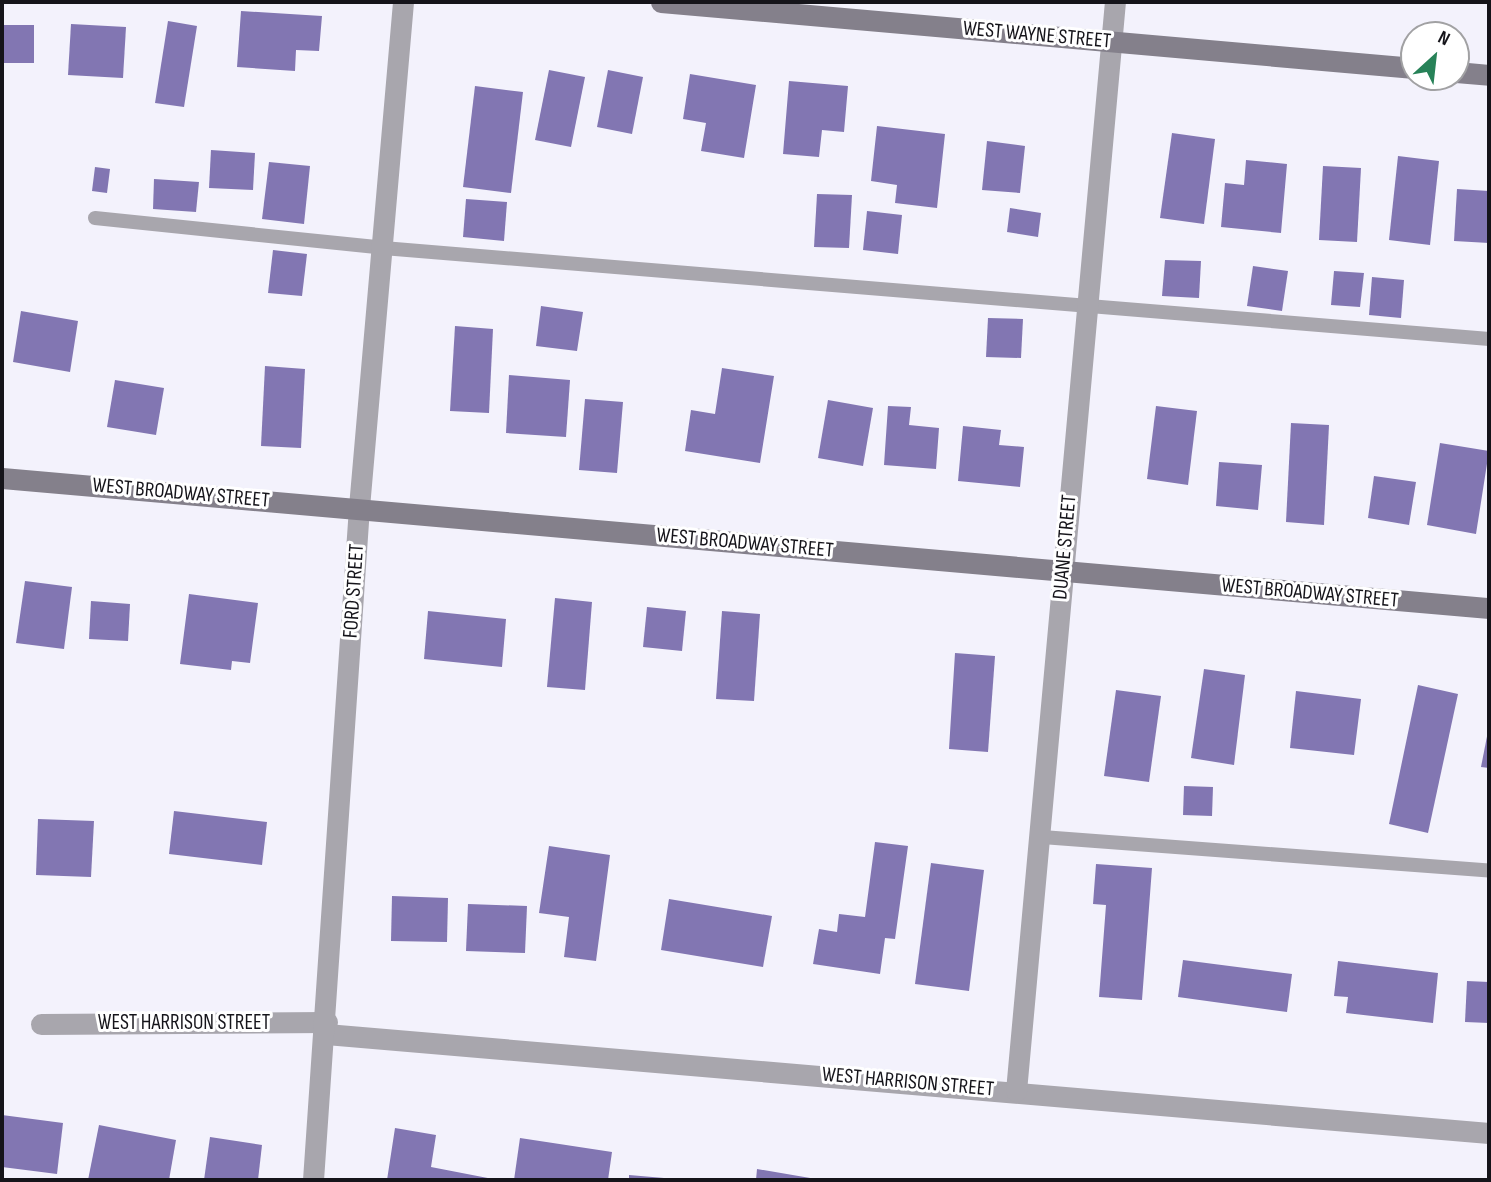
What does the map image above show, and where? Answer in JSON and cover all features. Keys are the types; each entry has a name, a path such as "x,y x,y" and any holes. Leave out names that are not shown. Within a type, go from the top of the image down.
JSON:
{"street":[{"name":"FORD STREET","path":"313,1180 327,1028 359,508 403,2"},
{"name":"WEST WAYNE STREET","path":"661,2 1400,67"},
{"name":"DUANE STREET","path":"1016,1091 1042,837 1062,573 1115,2"},
{"path":"1470,73 1489,75"},
{"name":"WEST BROADWAY STREET","path":"2,478 1062,573 1489,608"},
{"name":"WEST HARRISON STREET","path":"41,1024 327,1028 1489,1133"}],"lane":[{"path":"95,218 383,248 1489,339"},
{"path":"1042,837 1489,871"}],"building":[{"path":"241,11 322,16 319,51 296,50 295,71 237,67"},
{"path":"168,21 197,26 184,107 155,103"},
{"path":"71,24 126,27 123,78 68,75"},
{"path":"2,25 34,25 34,63 2,63"},
{"path":"549,70 585,77 571,147 535,140"},
{"path":"608,70 643,77 632,134 597,127"},
{"path":"690,74 756,85 744,158 701,151 706,123 683,119"},
{"path":"789,81 848,86 844,132 822,130 819,157 783,154"},
{"path":"475,86 523,92 511,193 463,187"},
{"path":"877,126 945,134 937,208 895,203 897,185 871,181"},
{"path":"1172,133 1215,139 1204,224 1160,218"},
{"path":"987,141 1025,146 1020,193 982,190"},
{"path":"211,150 255,153 253,190 209,188"},
{"path":"1398,156 1439,161 1430,245 1389,240"},
{"path":"1246,160 1287,164 1281,233 1221,227 1225,183 1244,185"},
{"path":"269,162 310,166 304,224 262,219"},
{"path":"1323,166 1361,168 1357,242 1319,240"},
{"path":"95,167 110,169 107,193 92,191"},
{"path":"154,179 199,182 196,212 153,209"},
{"path":"1457,189 1489,191 1489,243 1454,241"},
{"path":"817,194 852,195 849,248 814,247"},
{"path":"466,199 507,202 504,241 463,237"},
{"path":"1010,208 1041,213 1038,237 1007,232"},
{"path":"867,211 902,215 898,254 863,250"},
{"path":"273,250 307,254 302,296 268,293"},
{"path":"1165,260 1201,261 1199,298 1162,296"},
{"path":"1253,266 1288,271 1282,311 1247,306"},
{"path":"1334,271 1364,273 1360,307 1331,305"},
{"path":"1372,277 1404,280 1401,318 1369,315"},
{"path":"541,306 583,312 577,351 536,346"},
{"path":"21,311 78,321 70,372 13,362"},
{"path":"988,318 1023,319 1021,358 986,357"},
{"path":"455,326 493,329 489,413 450,411"},
{"path":"265,366 305,369 301,448 261,446"},
{"path":"722,368 774,376 760,463 685,451 691,410 715,414"},
{"path":"509,375 570,380 566,437 506,433"},
{"path":"115,380 164,388 156,435 107,427"},
{"path":"585,399 623,402 617,473 579,470"},
{"path":"828,400 873,408 863,466 818,458"},
{"path":"888,406 911,407 909,425 939,428 936,469 884,465"},
{"path":"1156,406 1197,411 1188,485 1147,479"},
{"path":"1291,423 1329,425 1324,525 1286,522"},
{"path":"963,426 1001,430 999,445 1024,447 1020,487 958,481"},
{"path":"1440,443 1489,451 1476,534 1427,525"},
{"path":"1219,462 1262,465 1258,510 1216,506"},
{"path":"1374,476 1416,482 1409,525 1368,518"},
{"path":"25,581 72,587 64,649 16,643"},
{"path":"189,594 258,603 250,663 232,661 231,670 180,664"},
{"path":"555,598 592,602 585,690 547,687"},
{"path":"91,601 130,604 128,641 89,639"},
{"path":"647,607 686,611 682,651 643,647"},
{"path":"428,611 506,619 502,667 424,659"},
{"path":"722,611 760,614 754,701 716,699"},
{"path":"955,653 995,656 988,752 949,749"},
{"path":"1204,669 1245,675 1234,765 1191,758"},
{"path":"1418,685 1458,694 1428,833 1389,824"},
{"path":"1116,690 1161,696 1149,782 1104,776"},
{"path":"1296,691 1361,699 1354,755 1290,748"},
{"path":"1489,726 1489,768 1481,767"},
{"path":"1184,786 1213,787 1212,816 1183,815"},
{"path":"174,811 267,822 262,865 169,854"},
{"path":"38,819 94,821 91,877 36,875"},
{"path":"875,842 908,846 895,939 885,938 880,974 813,964 819,929 837,932 839,914 865,917"},
{"path":"549,846 610,855 596,961 564,957 569,917 539,913"},
{"path":"931,863 984,870 969,991 915,984"},
{"path":"1096,864 1152,868 1142,1000 1099,997 1106,905 1093,904"},
{"path":"392,896 448,898 447,942 391,941"},
{"path":"669,899 772,916 763,967 661,950"},
{"path":"468,904 527,906 525,953 466,951"},
{"path":"1183,960 1292,974 1287,1012 1178,997"},
{"path":"1338,961 1438,973 1433,1023 1346,1013 1348,997 1334,996"},
{"path":"1467,981 1489,982 1489,1023 1465,1022"},
{"path":"2,1115 63,1123 57,1174 2,1167"},
{"path":"99,1125 176,1140 169,1180 88,1180"},
{"path":"395,1128 436,1135 431,1167 498,1180 387,1180"},
{"path":"210,1137 262,1145 258,1180 204,1180"},
{"path":"520,1138 612,1152 608,1180 514,1180"},
{"path":"757,1169 816,1179 816,1180 756,1180"},
{"path":"629,1175 664,1178 664,1180 629,1180"}]}
